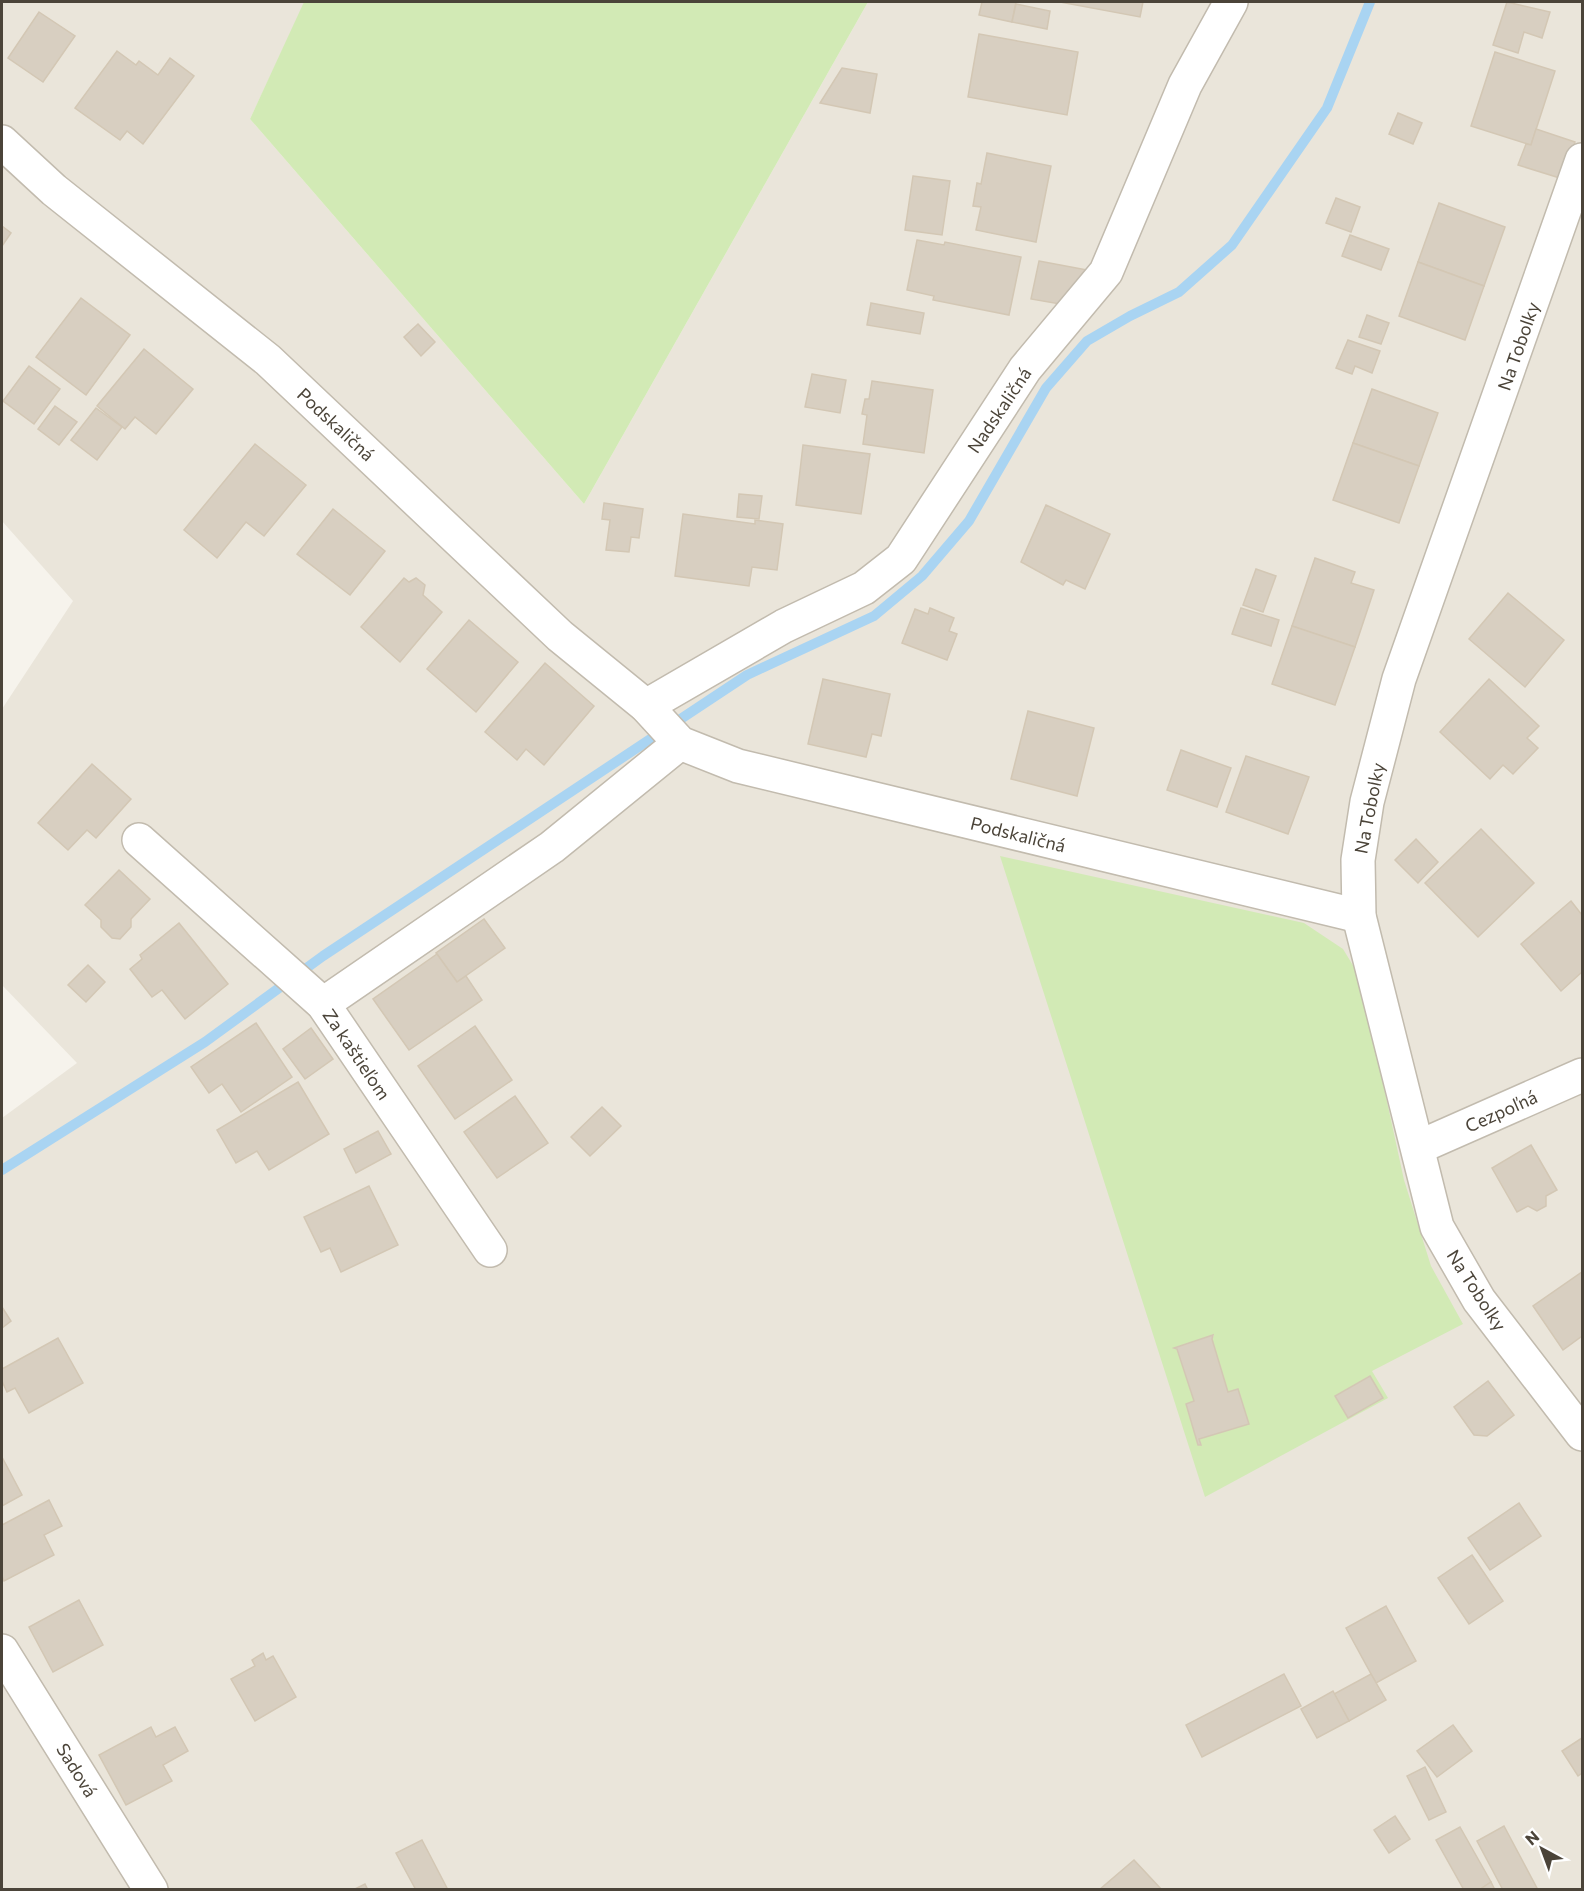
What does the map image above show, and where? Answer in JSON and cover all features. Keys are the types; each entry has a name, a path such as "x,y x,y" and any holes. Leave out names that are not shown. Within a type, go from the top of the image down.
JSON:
{"street":[{"name":"Nadskaličná","path":"302,986 552,847 664,726 784,626 864,588 901,559 1025,369 1106,272 1185,85 1231,2"},
{"name":"Podskaličná","path":"2,142 54,190 268,360 560,636 664,726 738,766 1359,916"},
{"name":"Na Tobolky","path":"1581,169 1399,678 1367,802 1358,860 1359,916 1419,1147 1437,1227 1479,1299 1582,1434"},
{"name":"Za kaštieľom","path":"139,840 302,986 490,1250"},
{"name":"Cezpoľná","path":"1419,1147 1582,1075"},
{"name":"Sadová","path":"2,1651 151,1890"}],"shaded area":[{"path":"2,2 305,2 250,119 584,504 868,2 1582,2 1582,1889 2,1889 2,1118 77,1063 2,985 2,709 73,601 2,521"}],"green space":[{"path":"304,2 868,2 584,504 250,119"},
{"path":"1000,856 1304,923 1343,949 1360,977 1404,1180 1431,1266 1463,1324 1372,1371 1388,1398 1205,1497","holes":["1214,1335 1212,1339 1228,1392 1238,1389 1248,1424 1199,1439 1201,1444 1198,1445 1186,1404 1194,1401 1177,1349 1174,1349","1369,1376 1382,1398 1348,1418 1336,1396"]}],"building":[{"path":"982,2 1016,2 1012,22 979,15"},
{"path":"1060,2 1143,2 1140,17"},
{"path":"1507,2 1550,12 1542,38 1524,32 1518,53 1493,45"},
{"path":"1016,4 1050,11 1047,29 1012,22"},
{"path":"39,12 75,36 43,82 8,58"},
{"path":"979,34 1078,52 1067,115 968,97"},
{"path":"117,51 136,65 139,61 158,75 170,58 194,76 143,144 127,131 120,140 75,108"},
{"path":"1495,52 1555,71 1531,145 1471,126"},
{"path":"842,68 877,74 870,113 820,103"},
{"path":"1398,113 1422,123 1413,144 1389,134"},
{"path":"1536,129 1575,142 1563,179 1518,165 1526,144 1531,145"},
{"path":"987,153 1051,166 1036,242 976,230 981,207 973,206 977,183 981,184"},
{"path":"913,176 950,181 942,235 905,230"},
{"path":"1336,198 1360,207 1351,232 1326,223"},
{"path":"1439,203 1505,227 1484,286 1418,262"},
{"path":"2,226 11,233 2,246"},
{"path":"1350,235 1389,249 1381,270 1342,256"},
{"path":"917,240 944,245 945,242 1021,257 1009,315 933,300 934,296 907,290"},
{"path":"1039,261 1087,270 1060,304 1031,299"},
{"path":"1418,262 1484,286 1465,340 1399,316"},
{"path":"81,298 130,335 86,395 36,357"},
{"path":"871,303 924,313 920,334 867,325"},
{"path":"1367,315 1389,323 1381,344 1359,337"},
{"path":"418,324 435,342 421,356 404,337"},
{"path":"1348,340 1380,351 1372,373 1355,366 1352,374 1336,368"},
{"path":"144,349 193,389 156,434 135,417 125,429 97,406"},
{"path":"29,366 60,389 34,424 3,401"},
{"path":"812,374 846,380 840,413 805,407"},
{"path":"872,381 933,390 924,453 863,444 867,415 862,414 865,399 869,399"},
{"path":"1372,389 1438,413 1419,466 1353,443"},
{"path":"55,406 77,422 59,445 38,429"},
{"path":"96,408 122,427 97,460 71,440"},
{"path":"1353,443 1419,466 1399,523 1333,500"},
{"path":"255,444 306,485 264,536 246,522 217,558 184,530"},
{"path":"803,445 870,454 861,514 796,505"},
{"path":"739,494 762,496 759,519 737,517"},
{"path":"604,503 643,509 639,538 631,537 629,552 606,550 610,520 602,519"},
{"path":"1046,505 1110,534 1085,589 1066,580 1063,585 1021,562"},
{"path":"333,509 385,551 350,595 297,554"},
{"path":"683,514 755,524 755,520 783,524 777,570 752,567 749,586 675,576"},
{"path":"1315,558 1355,572 1351,583 1374,590 1355,647 1292,626"},
{"path":"1256,569 1276,576 1263,612 1243,605"},
{"path":"404,578 409,582 416,578 425,585 423,595 442,612 400,662 361,627"},
{"path":"1508,593 1564,640 1525,687 1469,639"},
{"path":"930,608 954,618 949,631 957,634 947,660 902,643 915,609 928,614"},
{"path":"1241,608 1279,620 1271,646 1232,634"},
{"path":"469,620 518,662 476,712 427,669"},
{"path":"1292,626 1355,647 1335,705 1272,684"},
{"path":"545,663 594,706 544,765 526,749 517,760 485,732"},
{"path":"823,679 890,694 881,736 872,734 866,757 808,744"},
{"path":"1489,679 1539,726 1527,738 1538,748 1513,774 1503,765 1490,779 1440,732"},
{"path":"1028,711 1094,728 1077,796 1011,779"},
{"path":"1181,750 1231,768 1217,807 1167,790"},
{"path":"1246,756 1309,777 1288,834 1226,812"},
{"path":"92,764 131,799 96,838 87,830 68,850 38,823"},
{"path":"1481,829 1534,883 1478,937 1425,883"},
{"path":"1416,839 1438,862 1418,883 1395,860"},
{"path":"119,870 150,899 131,919 131,927 120,939 112,938 101,927 101,920 85,905"},
{"path":"1571,901 1582,915 1582,972 1561,991 1521,944"},
{"path":"484,919 505,948 457,982 436,953"},
{"path":"179,923 228,984 185,1019 162,990 152,997 130,969 142,959 140,955"},
{"path":"437,954 457,982 466,976 482,1000 409,1050 373,999"},
{"path":"88,965 105,982 86,1002 68,985"},
{"path":"256,1023 292,1077 241,1112 222,1084 209,1093 191,1067"},
{"path":"475,1026 512,1080 455,1119 418,1066"},
{"path":"311,1028 333,1059 305,1079 283,1049"},
{"path":"298,1082 329,1134 269,1170 257,1151 236,1163 217,1130"},
{"path":"515,1096 548,1143 497,1178 464,1132"},
{"path":"602,1107 621,1126 590,1156 571,1137"},
{"path":"378,1131 391,1154 356,1173 344,1149"},
{"path":"1531,1145 1557,1190 1546,1196 1546,1206 1537,1211 1528,1206 1517,1212 1492,1168"},
{"path":"369,1186 398,1245 341,1272 330,1248 321,1252 304,1217"},
{"path":"1582,1272 1582,1336 1563,1350 1533,1306"},
{"path":"2,1307 11,1321 2,1328"},
{"path":"1213,1335 1212,1339 1228,1392 1238,1389 1249,1424 1199,1439 1201,1445 1198,1445 1186,1404 1194,1401 1177,1349 1174,1348"},
{"path":"58,1338 83,1383 29,1413 15,1388 7,1392 2,1381 2,1369"},
{"path":"1370,1376 1383,1398 1348,1418 1335,1396"},
{"path":"1488,1381 1514,1415 1487,1436 1474,1435 1454,1407"},
{"path":"2,1457 22,1495 2,1506"},
{"path":"49,1500 62,1526 44,1535 54,1555 4,1581 2,1576 2,1525"},
{"path":"1519,1503 1541,1536 1490,1570 1468,1538"},
{"path":"1472,1555 1503,1601 1469,1624 1438,1578"},
{"path":"79,1600 103,1645 53,1672 29,1627"},
{"path":"1386,1606 1416,1661 1376,1683 1346,1628"},
{"path":"263,1653 266,1660 273,1656 296,1697 255,1721 231,1679 255,1666 252,1660"},
{"path":"1284,1674 1301,1706 1202,1757 1186,1725"},
{"path":"1371,1674 1386,1700 1349,1721 1334,1694"},
{"path":"1333,1691 1349,1721 1317,1738 1301,1709"},
{"path":"1453,1725 1472,1751 1437,1777 1417,1751"},
{"path":"151,1727 156,1737 175,1727 188,1751 163,1765 172,1781 126,1805 99,1755"},
{"path":"1582,1738 1582,1773 1578,1776 1562,1751"},
{"path":"1425,1767 1446,1812 1429,1820 1407,1776"},
{"path":"1395,1816 1410,1839 1389,1853 1374,1830"},
{"path":"1504,1826 1538,1890 1503,1890 1477,1841"},
{"path":"1460,1827 1491,1882 1479,1890 1464,1890 1436,1840"},
{"path":"422,1840 448,1890 416,1890 396,1853"},
{"path":"1134,1860 1162,1890 1099,1890"},
{"path":"1491,1882 1495,1890 1479,1890"},
{"path":"365,1884 368,1890 353,1890"}],"waterway":[{"path":"2,1170 205,1042 323,956 747,675 874,616 922,576 969,521 1046,388 1087,341 1130,316 1179,292 1232,245 1327,108 1370,2"}]}
